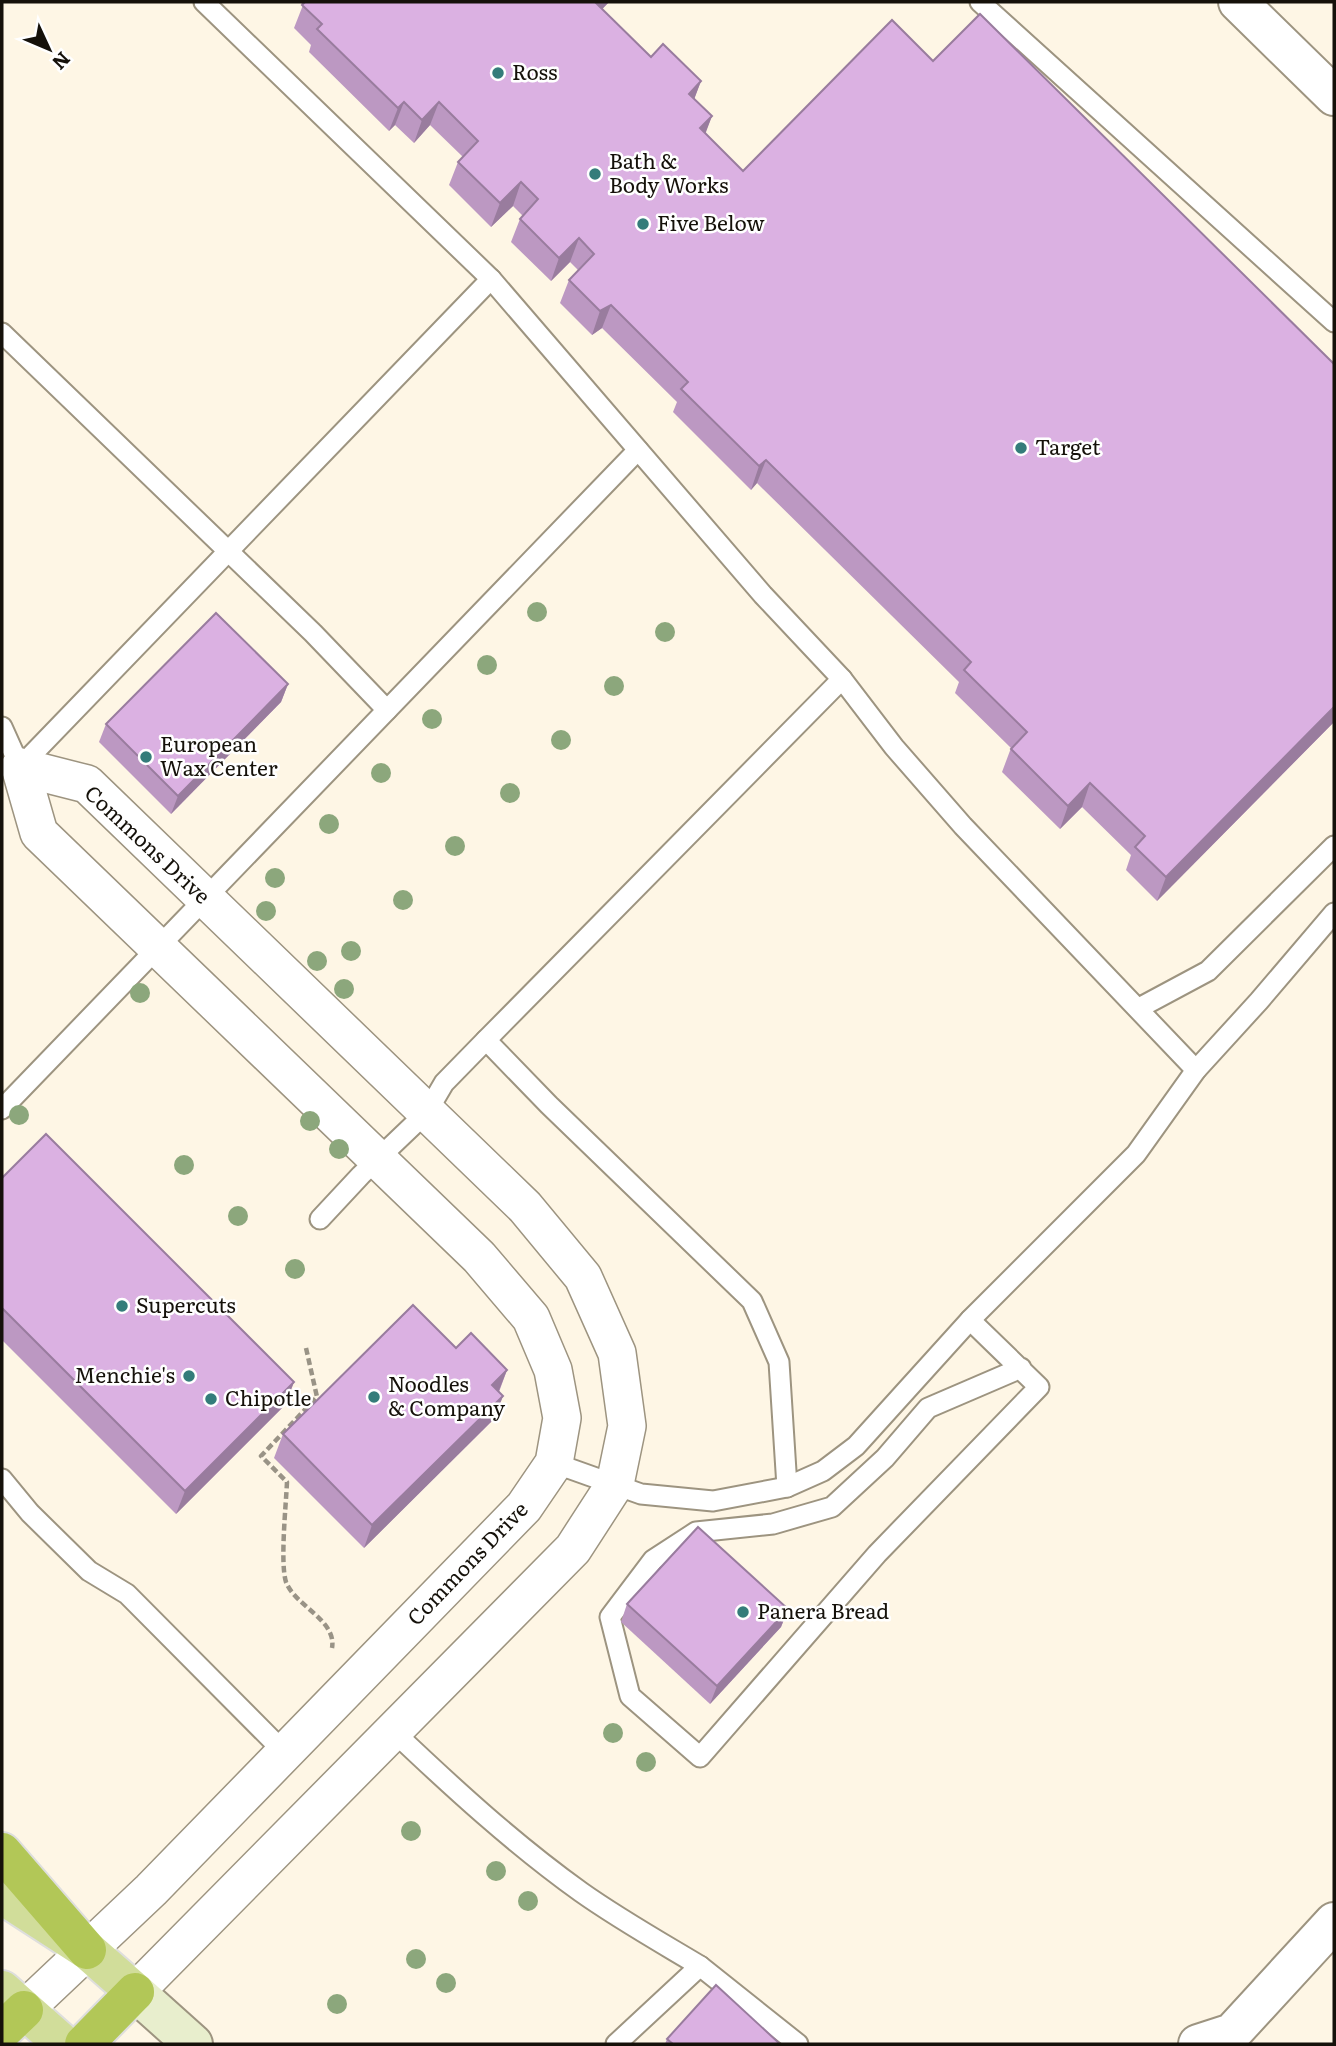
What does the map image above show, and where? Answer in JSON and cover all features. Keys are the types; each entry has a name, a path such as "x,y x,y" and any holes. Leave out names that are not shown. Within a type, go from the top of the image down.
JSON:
{"highway":[{"path":"2,1852 88,1950"},
{"path":"84,2044 135,1992"}],"main road":[{"path":"2,1895 88,1950 193,2044"},
{"path":"9,2010 63,2044"}],"street":[{"path":"1238,2 1334,96"},
{"name":"Commons Drive","path":"20,767 87,784 524,1207 583,1277 617,1353 627,1426 615,1484 573,1549 135,1992"},
{"name":"Commons Drive","path":"9,2010 88,1950 151,1890 524,1507 554,1463 562,1418 553,1370 531,1318 479,1257 39,833 20,767"},
{"path":"1220,2041 1334,1922"}],"lane":[{"path":"204,2 491,279 762,595 842,679 894,747 963,826 1196,1070"},
{"path":"980,2 1334,322"},
{"path":"2,727 20,767 491,279"},
{"path":"2,333 313,633 387,710"},
{"path":"2,1109 638,450"},
{"path":"320,1220 361,1175 427,1112 444,1083 842,679"},
{"path":"1139,1008 1208,971 1334,846"},
{"path":"554,1463 640,1493 713,1501 787,1487 823,1471 856,1446 970,1320 1136,1154 1196,1070 1334,913"},
{"path":"486,1040 549,1105 752,1301 779,1362 787,1487"},
{"path":"970,1320 1021,1368 1039,1387 877,1554 700,1757 630,1696 610,1618 653,1560 696,1532 773,1524 832,1507 886,1458 928,1408 1021,1368"},
{"path":"2,1479 30,1513 89,1571 127,1594 285,1753"},
{"path":"393,1731 507,1835 582,1892 700,1966 798,2044"},
{"path":"616,2044 700,1966"}],"path":[{"path":"306,1348 317,1397 261,1456 287,1482 284,1565 286,1581 293,1594 326,1626 332,1637 333,1646 324,1656"}],"building":[{"name":"Target","path":"305,2 595,2 651,57 663,44 701,81 689,94 712,116 700,128 743,171 892,20 933,61 980,14 1334,364 1334,707 1166,877 1135,847 1145,836 1090,783 1068,806 1011,749 1027,732 964,670 971,662 766,460 759,466 681,389 688,382 611,305 600,311 569,280 594,254 579,238 559,258 520,219 538,199 521,182 500,203 458,162 478,141 439,102 422,120 404,102 398,108 317,29 322,24 302,5"},
{"path":"216,613 288,684 178,796 106,724"},
{"path":"46,1134 294,1382 185,1491 2,1308 2,1178"},
{"path":"413,1305 456,1348 471,1333 507,1370 492,1385 503,1396 372,1525 283,1434"},
{"path":"698,1527 788,1609 717,1686 627,1604"},
{"path":"716,1985 780,2044 673,2044 667,2039"}],"place":[{"name":"Ross","path":"498,73"},
{"name":"Bath & Body Works","path":"595,174"},
{"name":"Five Below","path":"643,224"},
{"name":"Target","path":"1021,448"},
{"name":"European Wax Center","path":"146,757"},
{"name":"Supercuts","path":"122,1306"},
{"name":"Menchie's","path":"189,1376"},
{"name":"Noodles & Company","path":"374,1397"},
{"name":"Chipotle","path":"211,1399"},
{"name":"Panera Bread","path":"743,1612"}]}
